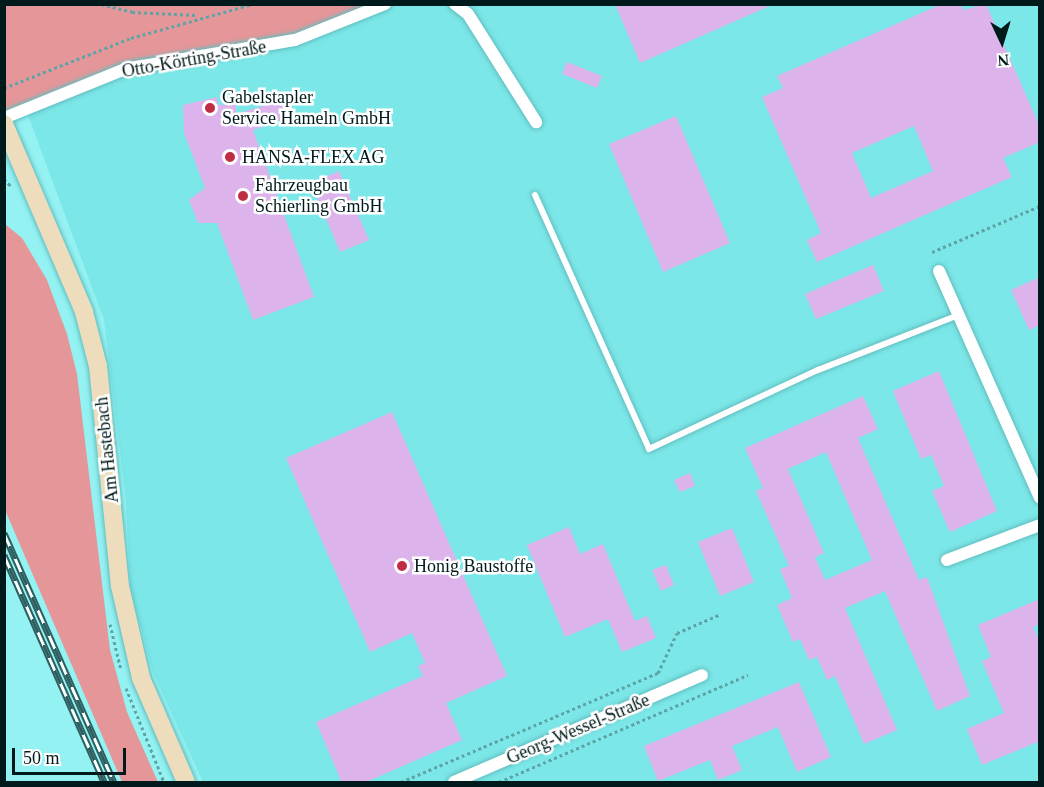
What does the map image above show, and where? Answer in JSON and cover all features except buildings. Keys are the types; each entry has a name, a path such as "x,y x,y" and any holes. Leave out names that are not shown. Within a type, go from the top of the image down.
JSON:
{"main road":[{"name":"Am Hastebach","path":"4,124 84,312 98,366 122,598 141,678 186,783"}],"street":[{"name":"Otto-Körting-Straße","path":"4,118 125,69 295,40 385,4"},
{"path":"455,4 468,14 536,122"},
{"path":"939,271 1040,498"},
{"path":"947,560 1040,525"},
{"name":"Georg-Wessel-Straße","path":"454,783 702,675"}],"lane":[{"path":"535,195 649,448 818,370 958,315"}],"path":[{"path":"101,4 132,12 202,15"},
{"path":"4,88 202,15 253,4"},
{"path":"4,179 14,191"},
{"path":"932,252 1040,206"},
{"path":"401,783 658,673 677,633 721,614"},
{"path":"109,619 130,702 164,783"},
{"path":"499,783 748,675"}],"shaded area":[{"path":"5,5 383,5 295,39 125,68 5,116"},
{"path":"236,5 1039,5 1039,782 203,782 152,670 130,586 126,502 104,320 19,91"},
{"path":"5,224 22,238 47,280 67,334 77,374 110,650 127,712 158,782 122,782 5,510"}],"railway":[{"path":"4,533 114,782"},
{"path":"4,555 104,782"}],"place":[{"name":"Gabelstapler Service Hameln GmbH","path":"210,108"},
{"name":"HANSA-FLEX AG","path":"230,157"},
{"name":"Fahrzeugbau Schierling GmbH","path":"243,196"},
{"name":"Honig Baustoffe","path":"402,566"}]}
